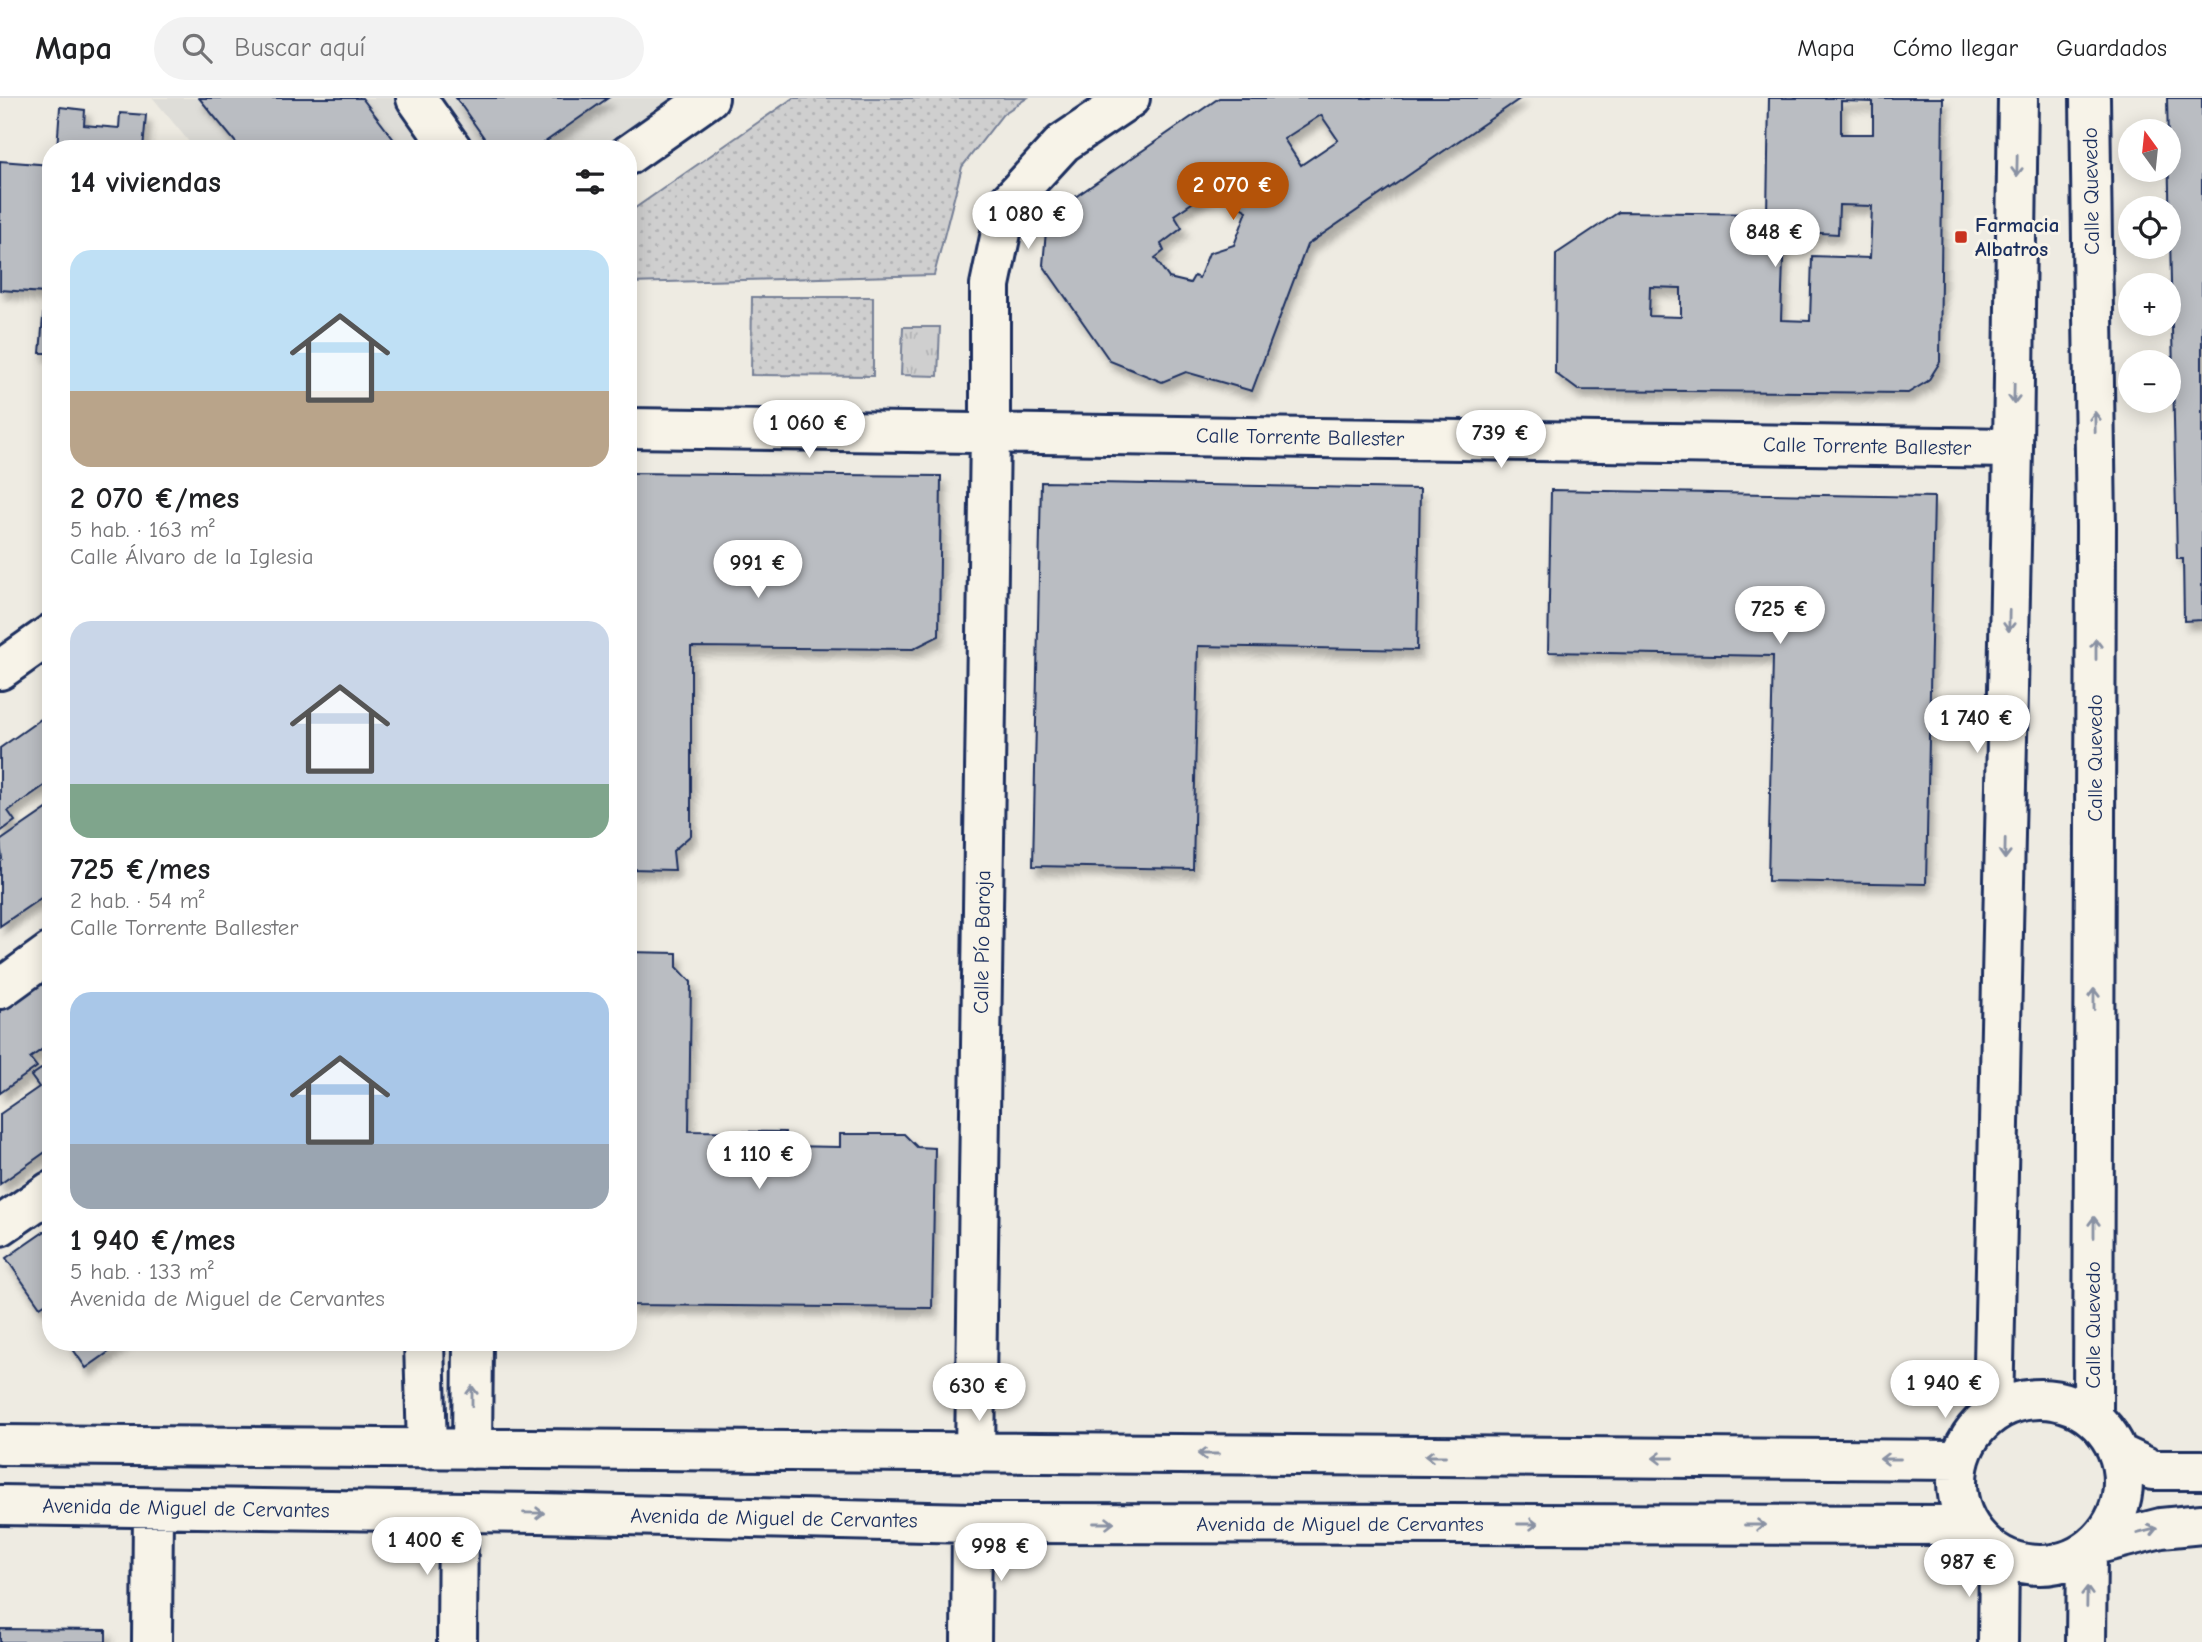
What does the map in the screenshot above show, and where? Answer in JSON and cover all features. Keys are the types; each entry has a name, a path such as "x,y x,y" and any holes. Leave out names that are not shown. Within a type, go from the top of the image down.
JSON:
{"street":[{"path":"416,98 446,140"},
{"path":"637,149 709,98"},
{"name":"Calle Pío Baroja","path":"975,1453 990,285 1007,204 1063,143 1130,98"},
{"path":"1993,1413 2018,98"},
{"name":"Calle Quevedo","path":"2090,98 2096,527 2093,1417"},
{"name":"Calle Torrente Ballester","path":"637,428 2013,448"},
{"path":"0,670 42,640"},
{"path":"0,989 42,959"},
{"path":"0,1226 42,1197"},
{"path":"424,1351 427,1449"},
{"path":"472,1351 472,1449"},
{"path":"2086,1642 2091,1548 2110,1528 2122,1499 2124,1476 2119,1454 2108,1433 2093,1417 2070,1404 2043,1398 2017,1401 1993,1413 1971,1433 1958,1460 1956,1494 1967,1525 1982,1543 1999,1556 2028,1565 2059,1563 2091,1548 2161,1528 2202,1524"},
{"path":"0,1445 1958,1460"},
{"path":"2119,1454 2153,1470 2202,1470"},
{"name":"Avenida de Miguel de Cervantes","path":"0,1505 972,1523 1967,1525"},
{"path":"152,1642 153,1508"},
{"path":"457,1642 458,1512"},
{"path":"971,1642 972,1523"},
{"path":"1998,1642 1999,1556"}],"shaded area":[{"path":"153,98 691,98 633,140 188,140"}],"green space":[{"path":"793,98 1027,98 1003,114 962,167 934,275 637,283 637,207"},
{"path":"752,297 873,297 873,376 751,375"},
{"path":"903,327 940,327 938,376 901,375"}],"building":[{"path":"199,98 362,98 394,140 234,140"},
{"path":"456,98 608,98 548,140 486,140"},
{"path":"1219,98 1521,98 1307,245 1252,391 1186,372 1162,382 1110,361 1043,265 1046,231 1039,222","holes":["1321,115 1338,140 1301,165 1284,139","1222,183 1235,204 1247,211 1234,245 1209,253 1199,278 1194,276 1190,283 1169,278 1155,258 1164,251 1161,244 1182,228 1174,215"]},
{"path":"1769,98 1943,98 1940,362 1928,381 1908,393 1578,390 1555,373 1556,254 1619,212 1767,214","holes":["1841,101 1873,102 1873,134 1841,134","1839,205 1872,206 1870,258 1812,256 1810,321 1781,320 1784,231 1838,234","1650,287 1681,288 1681,317 1649,316"]},
{"path":"2167,98 2202,98 2202,620 2184,621 2183,559 2177,559 2174,413 2181,413 2181,350 2172,350 2172,336 2181,336 2181,273 2171,273 2170,259 2181,259 2181,196 2169,196 2169,182 2181,182 2181,119 2167,119"},
{"path":"60,107 85,110 84,125 119,128 120,113 146,115 144,140 58,140"},
{"path":"0,161 42,164 42,293 0,290"},
{"path":"637,473 941,476 939,636 913,649 691,647 691,835 673,851 675,870 637,869"},
{"path":"1041,482 1420,489 1417,650 1198,646 1193,869 1033,866"},
{"path":"1551,490 1934,497 1926,884 1768,881 1773,656 1548,652"},
{"path":"42,718 42,787 8,811 15,821 0,832 0,748"},
{"path":"42,812 42,897 0,926 2,859 0,841"},
{"path":"637,952 677,953 677,967 691,982 689,1131 785,1132 786,1146 840,1147 840,1134 904,1134 917,1147 935,1148 932,1308 637,1305"},
{"path":"42,976 42,1049 30,1058 37,1067 0,1093 0,1006"},
{"path":"42,1068 42,1154 0,1184 0,1114 39,1087 31,1076"},
{"path":"42,1233 42,1306 40,1307 6,1258"},
{"path":"74,1351 110,1351 86,1368"},
{"path":"0,1629 106,1630 106,1642 0,1642"}],"place":[{"name":"Farmacia Albatros","path":"1961,237"}]}
